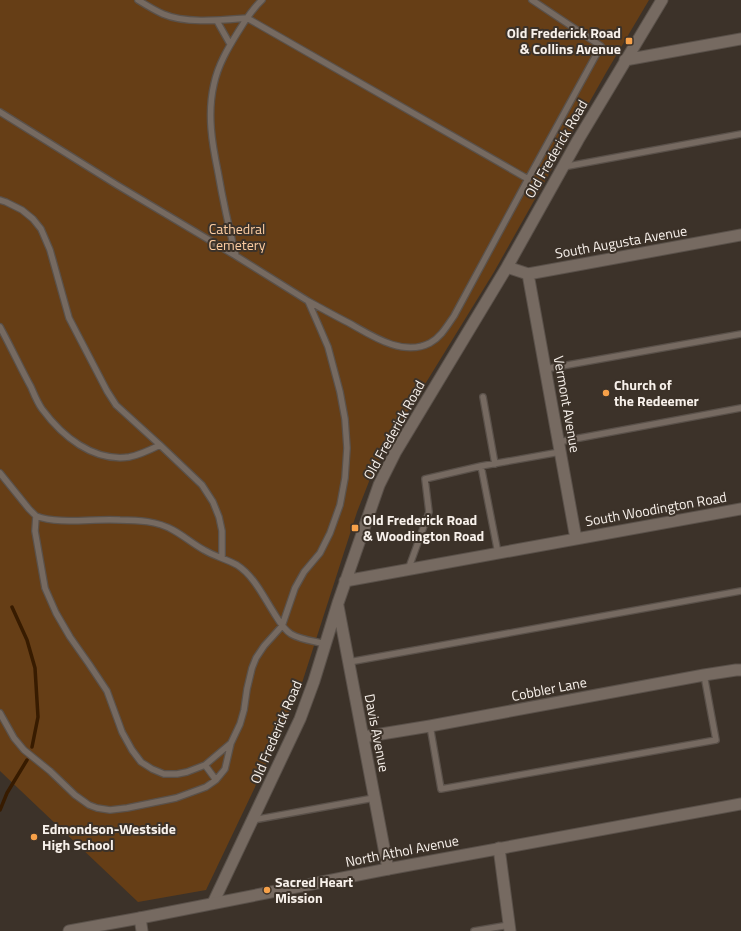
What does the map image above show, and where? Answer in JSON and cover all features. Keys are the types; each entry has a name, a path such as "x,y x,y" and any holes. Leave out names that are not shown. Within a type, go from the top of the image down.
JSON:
{"street":[{"name":"Old Frederick Road","path":"213,903 300,719 314,681 345,581 379,485 395,453 507,267 562,167 662,0"},
{"path":"625,60 741,39"},
{"name":"South Augusta Avenue","path":"507,267 528,274 741,235"},
{"name":"Vermont Avenue","path":"528,274 576,539"},
{"name":"South Woodington Road","path":"345,581 741,509"},
{"name":"Davis Avenue","path":"338,603 388,869"},
{"name":"Cobbler Lane","path":"363,738 704,675 741,670"},
{"name":"North Athol Avenue","path":"69,931 499,848 741,804"},
{"path":"499,848 509,928"},
{"path":"140,918 142,931"}],"lane":[{"path":"138,0 163,14 177,18 217,21 247,18 528,179"},
{"path":"236,256 223,201 215,156 211,127 211,103 214,84 230,44 247,18 262,0"},
{"path":"0,112 308,301 388,344 405,348 419,347 430,343 442,334 454,316 601,46 532,0"},
{"path":"217,21 230,44"},
{"path":"562,167 741,134"},
{"path":"0,200 22,210 33,218 41,229 50,250 69,318 107,392 116,405 202,485 214,502 222,530 222,558"},
{"path":"0,713 14,738 24,750 75,794 89,805 97,808 110,810 127,808 176,798 206,787 216,780 225,769 231,743 240,724 244,710 247,689 256,658 264,646 282,626 295,588 304,572 320,553 330,533 340,505 345,478 347,448 345,419 340,392 328,347 308,301"},
{"path":"0,327 41,408 57,427 75,441 89,451 103,456 116,458 142,454 160,445"},
{"path":"545,369 741,334"},
{"path":"483,397 495,464"},
{"path":"408,570 429,512 425,479 495,464 559,447 741,408"},
{"path":"481,466 498,553"},
{"path":"0,473 29,510 36,516 44,519 119,519 157,523 173,530 205,551 236,565 246,572 256,584 282,626 290,633 300,638 326,644"},
{"path":"36,516 35,531 45,588 56,613 70,637 107,691 122,732 141,762 164,774 182,773 205,765 231,743"},
{"path":"349,662 741,591"},
{"path":"430,726 441,789 716,740 704,675"},
{"path":"205,765 216,780"},
{"path":"253,820 374,798"},
{"path":"474,931 509,928"}],"green space":[{"name":"Cathedral Cemetery","path":"0,0 649,0 607,71 494,272 387,446 370,479 357,512 301,686 206,890 138,902 0,771"}],"waterway":[{"path":"12,607 27,640 35,668 38,717 32,747"},
{"path":"0,810 7,793 27,760"}],"place":[{"name":"Old Frederick Road & Collins Avenue","path":"629,41"},
{"name":"Church of the Redeemer","path":"606,393"},
{"name":"Old Frederick Road & Woodington Road","path":"355,528"},
{"name":"Edmondson-Westside High School","path":"34,837"},
{"name":"Sacred Heart Mission","path":"267,890"}]}
